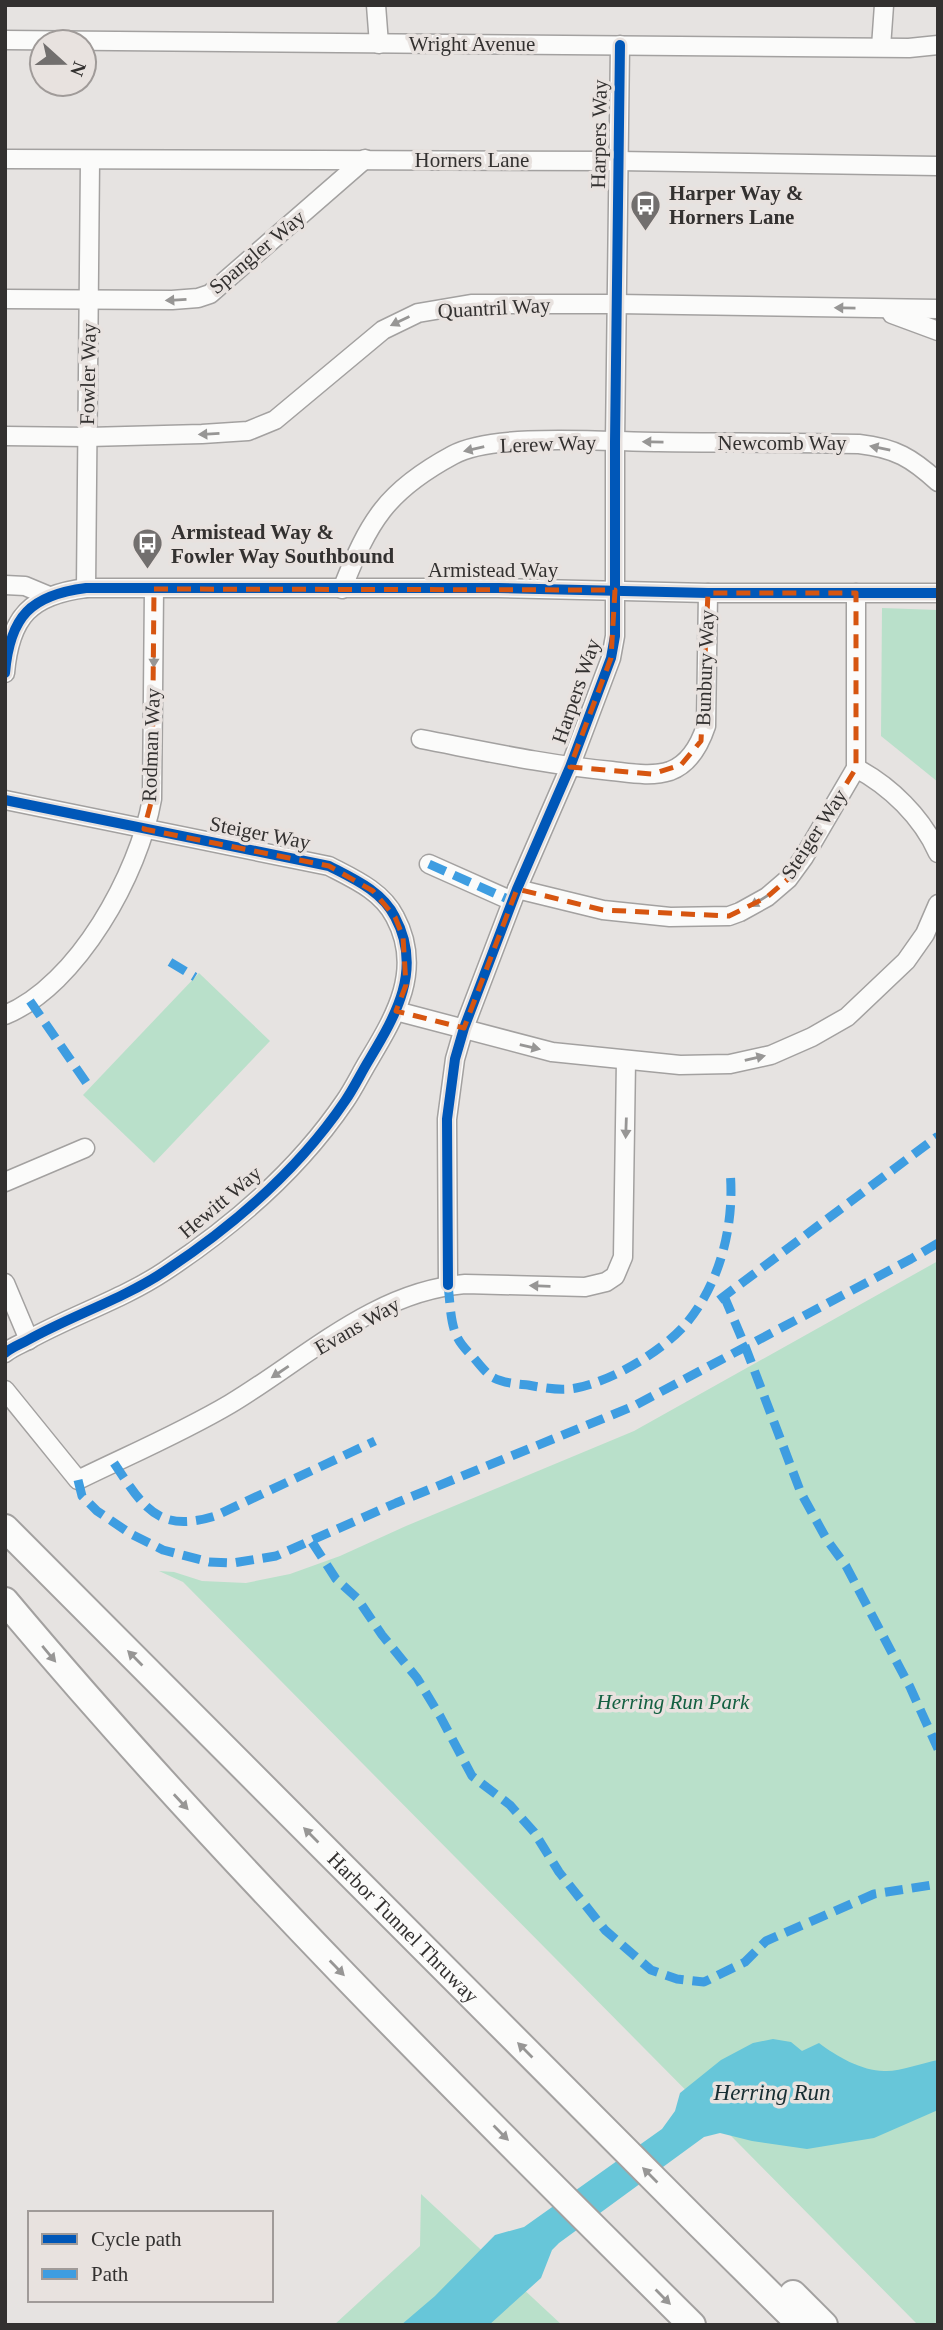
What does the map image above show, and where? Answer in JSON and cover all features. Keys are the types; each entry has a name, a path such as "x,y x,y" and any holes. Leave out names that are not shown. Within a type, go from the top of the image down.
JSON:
{"highway":[{"name":"Harbor Tunnel Thruway","path":"5,1528 801,2325"},
{"path":"5,1601 166,1786 336,1967 692,2325"},
{"path":"698,2223 732,2235 824,2325"}],"street":[{"path":"376,5 379,44"},
{"path":"881,47 884,5"},
{"name":"Wright Avenue","path":"5,40 909,48 938,44"},
{"name":"Harpers Way","path":"448,1285 447,1119 456,1059 464,1028 515,895 570,767 611,658 616,628 615,442 620,45"},
{"name":"Horners Lane","path":"5,159 365,159 938,166"},
{"name":"Spangler Way","path":"5,299 172,300 210,294 365,159"},
{"name":"Fowler Way","path":"86,588 90,161"},
{"name":"Quantril Way","path":"5,436 88,437 248,431 275,420 383,330 418,313 471,304 938,309"},
{"path":"875,309 938,331"},
{"name":"Lerew Way","path":"342,589 368,530 387,502 410,482 455,454 517,442 615,442"},
{"name":"Newcomb Way","path":"615,442 836,443 881,446 900,453 938,482"},
{"name":"Armistead Way","path":"5,585 25,586 48,596 86,588 938,593"},
{"name":"Rodman Way","path":"5,1015 42,992 89,942 108,915 124,883 144,829 152,799 154,589"},
{"name":"Bunbury Way","path":"421,738 570,767 652,774 672,770 691,755 701,741 706,726 708,593"},
{"name":"Steiger Way","path":"429,864 515,895 634,914 729,916 767,897 788,878 811,845 856,768 856,593"},
{"path":"5,673 13,634 28,611 48,596"},
{"path":"856,768 878,780 907,808 931,836 938,853"},
{"name":"Steiger Way","path":"5,800 329,866 373,891 385,901 395,917 406,954 406,985 396,1011"},
{"path":"396,1011 552,1052 680,1065 730,1064 771,1055 812,1037 847,1017 906,961 925,934 938,904"},
{"name":"Hewitt Way","path":"5,1353 139,1286 188,1255 236,1218 271,1187 346,1101 396,1011"},
{"name":"Evans Way","path":"5,1390 78,1480 202,1420 259,1386 364,1316 403,1298 448,1285 585,1287 607,1282 615,1276 623,1257 626,1060"},
{"path":"5,1182 85,1149"},
{"path":"5,1283 29,1340"}],"highlighted area":[{"path":"154,589 615,590 611,658 570,767 652,774 681,765 701,741 708,593 856,593 856,768 788,879 767,897 729,916 603,910 517,889 464,1028 396,1011 406,985 403,937 395,917 373,891 329,866 144,829 152,799"}],"green space":[{"path":"882,608 938,610 938,782 881,736"},
{"path":"199,973 270,1041 154,1163 83,1095"},
{"name":"Herring Run Park","path":"938,1261 938,2325 918,2325 183,1582 159,1571 174,1572 202,1581 246,1583 290,1574 340,1556 634,1431"},
{"path":"421,2194 562,2325 334,2325 420,2246"}],"water":[{"name":"Herring Run","path":"773,2039 791,2042 802,2051 819,2043 850,2062 876,2070 897,2070 938,2060 938,2110 874,2138 807,2149 720,2133 704,2137 559,2243 552,2250 541,2278 489,2325 401,2325 435,2296 495,2235 524,2227 662,2129 675,2111 680,2093 721,2060 753,2043"}],"marked path":[{"path":"429,864 512,901"},
{"path":"170,962 195,977"},
{"path":"30,1001 90,1088"},
{"path":"719,1300 938,1136"},
{"path":"448,1285 452,1321 457,1336 492,1377 510,1383 558,1389 576,1388 605,1379 635,1364 675,1335 708,1291 723,1252 727,1231 730,1170"},
{"path":"78,1480 82,1496 97,1511 131,1534 163,1550 209,1562 233,1563 276,1556 396,1503 634,1406 938,1243"},
{"path":"724,1296 801,1493 827,1540 846,1566 910,1687 938,1749"},
{"path":"114,1463 134,1492 154,1512 165,1518 195,1521 215,1516 375,1441"},
{"path":"312,1542 336,1579 357,1598 382,1635 417,1678 472,1776 510,1805 534,1832 559,1872 605,1930 651,1970 677,1979 704,1982 745,1962 766,1941 874,1894 938,1884"}],"cycle path":[{"path":"448,1285 447,1119 455,1059 464,1028 517,889 570,767 611,658 615,636 620,45"},
{"path":"5,673 12,637 27,612 51,596 86,588 498,588 708,593 938,593"},
{"path":"5,800 329,866 383,900 395,917 407,955 403,991 379,1043 345,1101 286,1173 240,1215 165,1271 5,1353"}],"place":[{"name":"Harper Way & Horners Lane","path":"646,232"},
{"name":"Armistead Way & Fowler Way Southbound","path":"148,571"}]}
